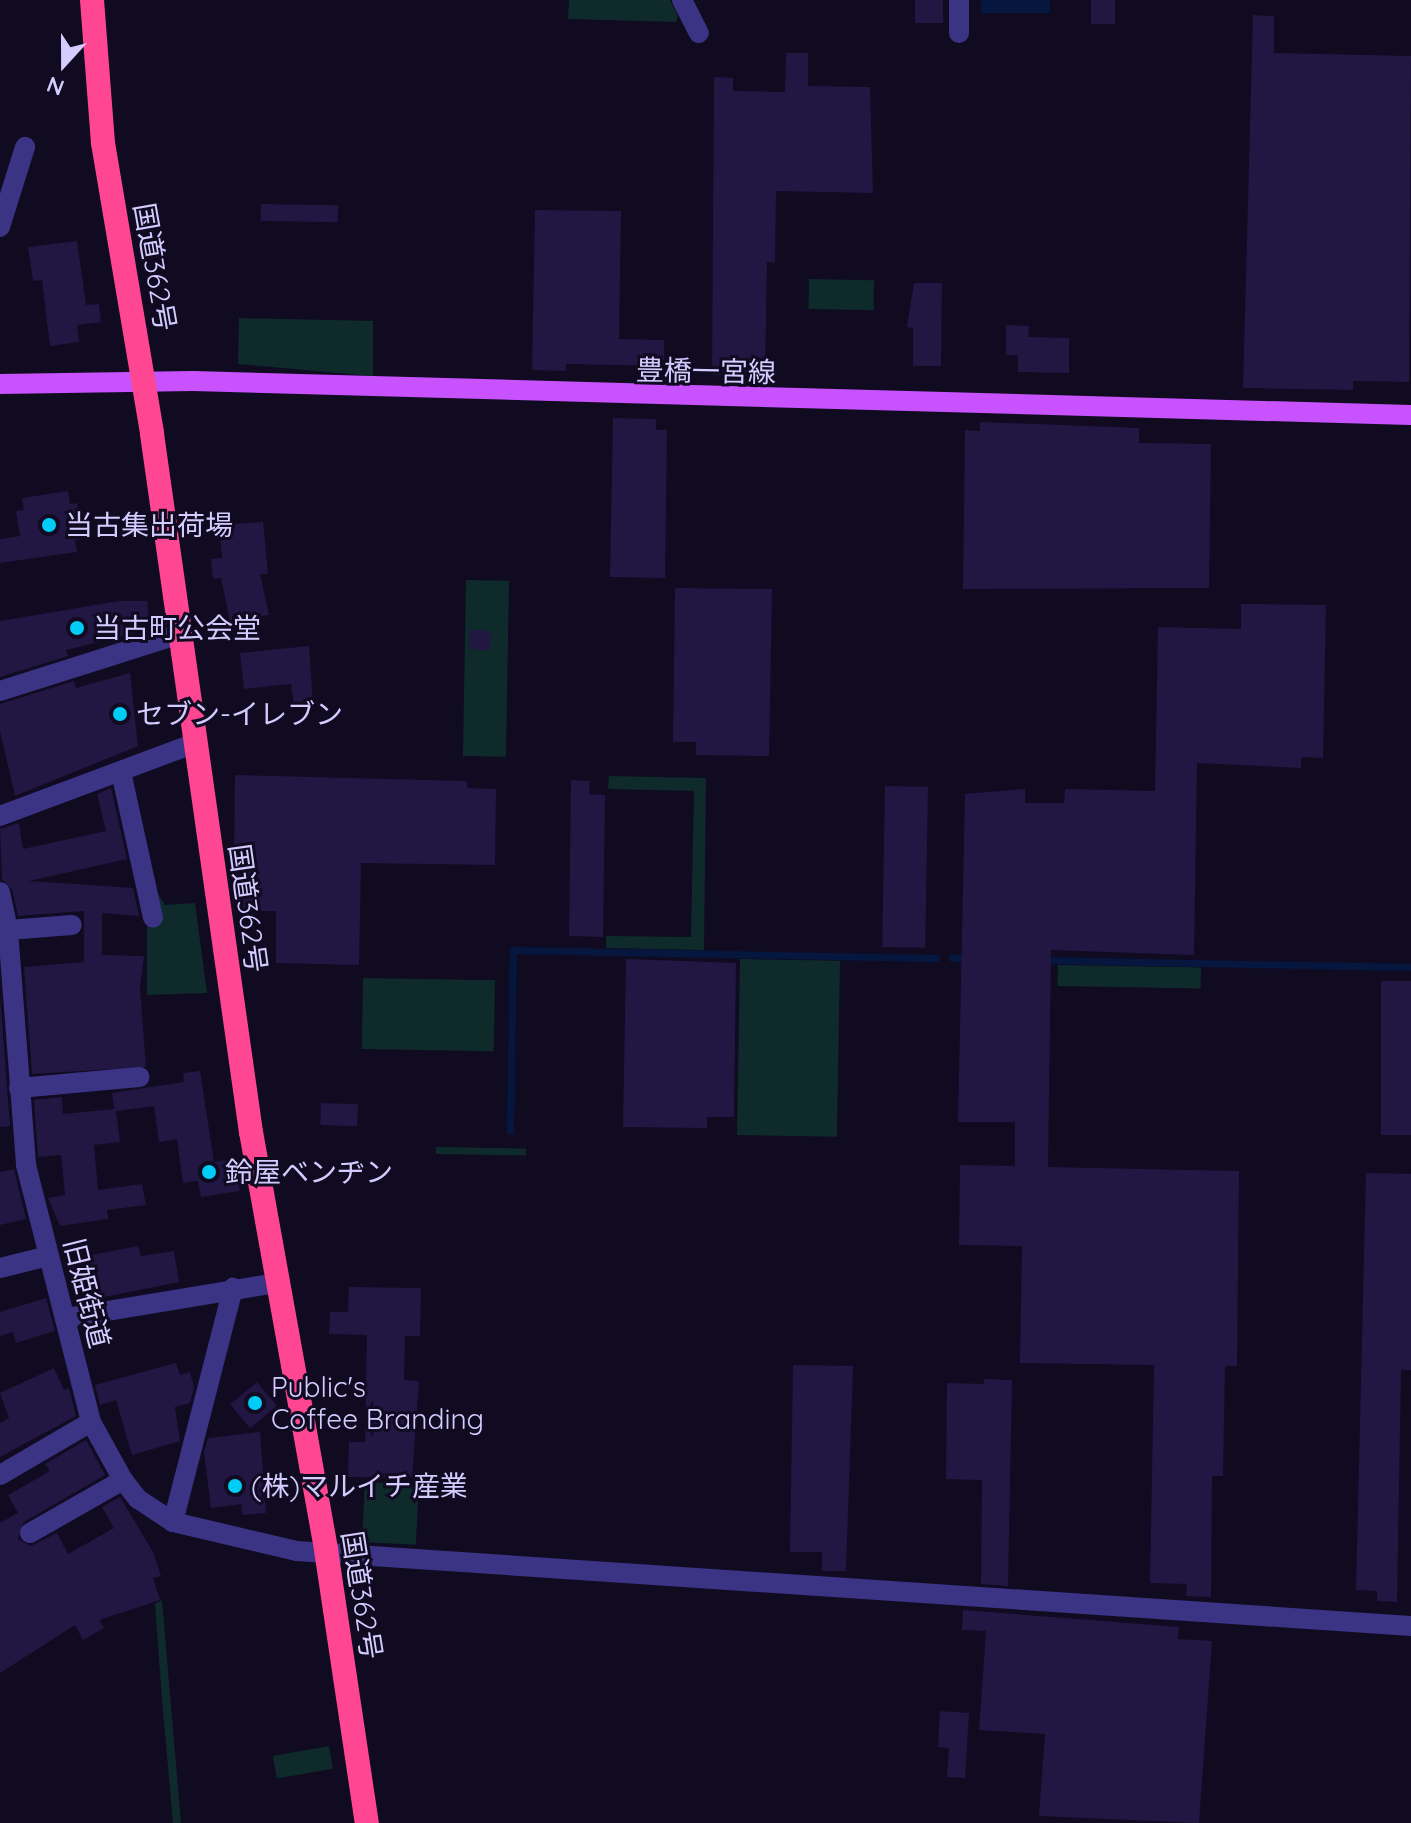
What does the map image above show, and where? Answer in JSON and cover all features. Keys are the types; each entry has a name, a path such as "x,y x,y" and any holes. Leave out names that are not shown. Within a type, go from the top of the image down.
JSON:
{"highway":[{"name":"国道362号","path":"92,0 103,143 143,381 193,744 276,1283 326,1550 367,1823"}],"main road":[{"name":"豊橋一宮線","path":"0,384 143,381 1411,415"}],"street":[{"path":"682,0 699,33"},
{"path":"959,0 959,33"},
{"path":"0,227 25,147"},
{"path":"0,691 180,634"},
{"path":"0,816 193,744"},
{"path":"121,772 153,918"},
{"name":"旧姫街道","path":"0,892 8,930 4,978 26,1165 91,1422 123,1480 138,1499 173,1522 297,1551 326,1550 1411,1626"},
{"path":"8,930 72,925"},
{"path":"19,1088 139,1077"},
{"path":"0,1268 49,1256"},
{"path":"65,1318 276,1283"},
{"path":"173,1522 233,1288"},
{"path":"0,1475 91,1422"},
{"path":"30,1533 123,1480"}],"green space":[{"path":"569,0 670,0 678,16 676,22 568,19"},
{"path":"809,279 874,280 873,310 808,309"},
{"path":"239,318 373,321 373,376 238,364"},
{"path":"466,580 509,581 506,757 463,756"},
{"path":"609,776 706,778 704,950 606,948 606,936 691,937 694,791 608,789"},
{"path":"149,878 165,905 195,903 207,993 147,995 147,926 159,924"},
{"path":"740,959 840,961 837,1137 737,1135"},
{"path":"1058,965 1201,967 1201,988 1058,986"},
{"path":"363,978 495,980 494,1051 362,1049"},
{"path":"436,1147 526,1149 526,1156 436,1154"},
{"path":"365,1482 419,1485 416,1545 362,1542"},
{"path":"162,1600 181,1823 173,1823 162,1700 155,1604"},
{"path":"329,1746 333,1769 277,1779 273,1756"}],"water":[{"path":"981,0 1050,0 1050,13 981,13"}],"building":[{"path":"915,0 943,0 943,23 915,23"},
{"path":"1091,0 1115,0 1115,24 1091,24"},
{"path":"1253,15 1274,16 1274,53 1411,56 1409,382 1353,381 1353,390 1243,388"},
{"path":"786,53 808,53 808,86 870,87 873,193 776,191 775,263 767,262 765,376 712,375 714,77 733,78 733,91 785,92"},
{"path":"261,204 338,205 338,222 261,221"},
{"path":"535,210 621,211 619,339 664,340 664,366 566,364 566,371 532,370"},
{"path":"77,241 86,305 99,304 101,322 77,325 79,342 50,346 42,280 33,281 28,247"},
{"path":"914,283 942,283 941,366 913,366 913,328 907,327"},
{"path":"1006,325 1029,326 1028,337 1069,338 1069,373 1018,372 1018,355 1006,355"},
{"path":"613,418 656,419 656,430 667,430 665,578 610,577"},
{"path":"980,422 1139,428 1139,443 1211,444 1209,588 963,589 965,430 980,431"},
{"name":"当古集出荷場","path":"68,491 70,504 77,503 82,539 75,540 77,552 0,563 0,539 20,536 16,511 24,510 22,498"},
{"path":"263,522 268,574 260,574 269,615 230,621 221,578 213,579 211,559 222,558 219,525"},
{"path":"675,588 772,589 769,756 696,755 696,742 673,742"},
{"path":"119,601 147,601 151,629 66,650 68,656 0,677 0,621"},
{"path":"1241,604 1326,605 1323,758 1301,757 1301,768 1197,763 1194,955 1051,950 1048,1167 1239,1171 1237,1366 1225,1366 1223,1476 1212,1476 1211,1597 1186,1596 1187,1584 1150,1583 1154,1365 1020,1363 1022,1246 959,1245 960,1165 1015,1166 1015,1122 958,1122 965,794 1025,789 1025,803 1064,803 1065,789 1155,791 1158,627 1241,629"},
{"path":"470,630 491,631 490,650 469,649"},
{"path":"309,646 313,704 294,706 291,684 244,689 240,653"},
{"path":"130,673 138,746 15,796 0,731 0,704 74,681 76,688"},
{"path":"235,775 467,781 467,788 496,789 495,865 361,863 359,965 276,963 276,911 243,911 244,858 234,858"},
{"path":"571,780 590,781 589,794 605,795 603,937 569,936"},
{"path":"885,786 928,787 925,948 882,947"},
{"path":"111,788 127,859 29,881 133,888 139,916 102,913 102,955 144,956 140,988 146,1067 32,1074 24,967 84,962 84,911 18,916 12,889 2,879 0,829 19,823 23,849 106,831 97,794"},
{"path":"626,959 736,963 734,1117 707,1117 707,1128 623,1127"},
{"path":"1381,981 1411,981 1411,1135 1381,1135"},
{"path":"0,996 10,1126 0,1127"},
{"path":"200,1071 214,1162 235,1159 240,1191 201,1197 198,1181 183,1183 177,1139 159,1142 154,1106 116,1111 120,1142 94,1145 98,1190 142,1184 146,1205 107,1210 108,1219 60,1226 48,1198 65,1195 61,1155 38,1157 34,1100 62,1097 63,1114 114,1109 112,1093 184,1082 183,1073"},
{"path":"321,1103 358,1104 357,1126 320,1125"},
{"path":"14,1169 26,1219 0,1225 0,1172"},
{"path":"1366,1173 1411,1174 1411,1370 1401,1370 1397,1602 1377,1601 1377,1591 1356,1590"},
{"path":"138,1246 141,1256 174,1251 179,1282 74,1303 71,1259"},
{"path":"349,1287 421,1288 420,1336 405,1336 404,1380 419,1381 412,1478 348,1477 349,1442 365,1442 367,1335 329,1334 330,1312 348,1312"},
{"path":"46,1298 55,1331 16,1343 13,1332 0,1336 0,1312"},
{"path":"176,1363 180,1375 190,1372 194,1387 190,1403 175,1407 180,1441 132,1455 116,1400 100,1405 95,1385"},
{"path":"793,1365 853,1366 846,1571 822,1571 822,1552 790,1552"},
{"path":"54,1368 64,1390 69,1388 76,1416 0,1457 0,1423 9,1418 0,1393"},
{"path":"984,1379 1012,1380 1008,1586 981,1584 982,1480 946,1479 947,1383 984,1384"},
{"name":"Public's Coffee Branding","path":"257,1382 277,1406 250,1428 230,1404"},
{"path":"260,1432 266,1513 242,1515 241,1504 211,1508 204,1452 208,1438"},
{"path":"86,1440 105,1475 24,1522 18,1539 31,1546 57,1533 68,1554 114,1528 102,1507 120,1497 153,1552 161,1576 153,1578 160,1600 99,1620 104,1628 83,1640 75,1625 0,1673 0,1523 18,1513 8,1495 50,1471 45,1464"},
{"path":"963,1610 1179,1627 1178,1639 1212,1641 1199,1823 1039,1816 1045,1734 979,1730 986,1631 962,1630"},
{"path":"940,1711 969,1713 965,1778 947,1777 949,1748 938,1747"}],"waterway":[{"path":"510,1131 513,950 936,958"},
{"path":"952,958 970,958"},
{"path":"1042,960 1411,967"}],"place":[{"name":"当古集出荷場","path":"49,525"},
{"name":"当古町公会堂","path":"77,628"},
{"name":"セブン-イレブン","path":"120,714"},
{"name":"鈴屋ベンヂン","path":"209,1172"},
{"name":"Public's Coffee Branding","path":"255,1403"},
{"name":"(株)マルイチ産業","path":"235,1486"}]}
